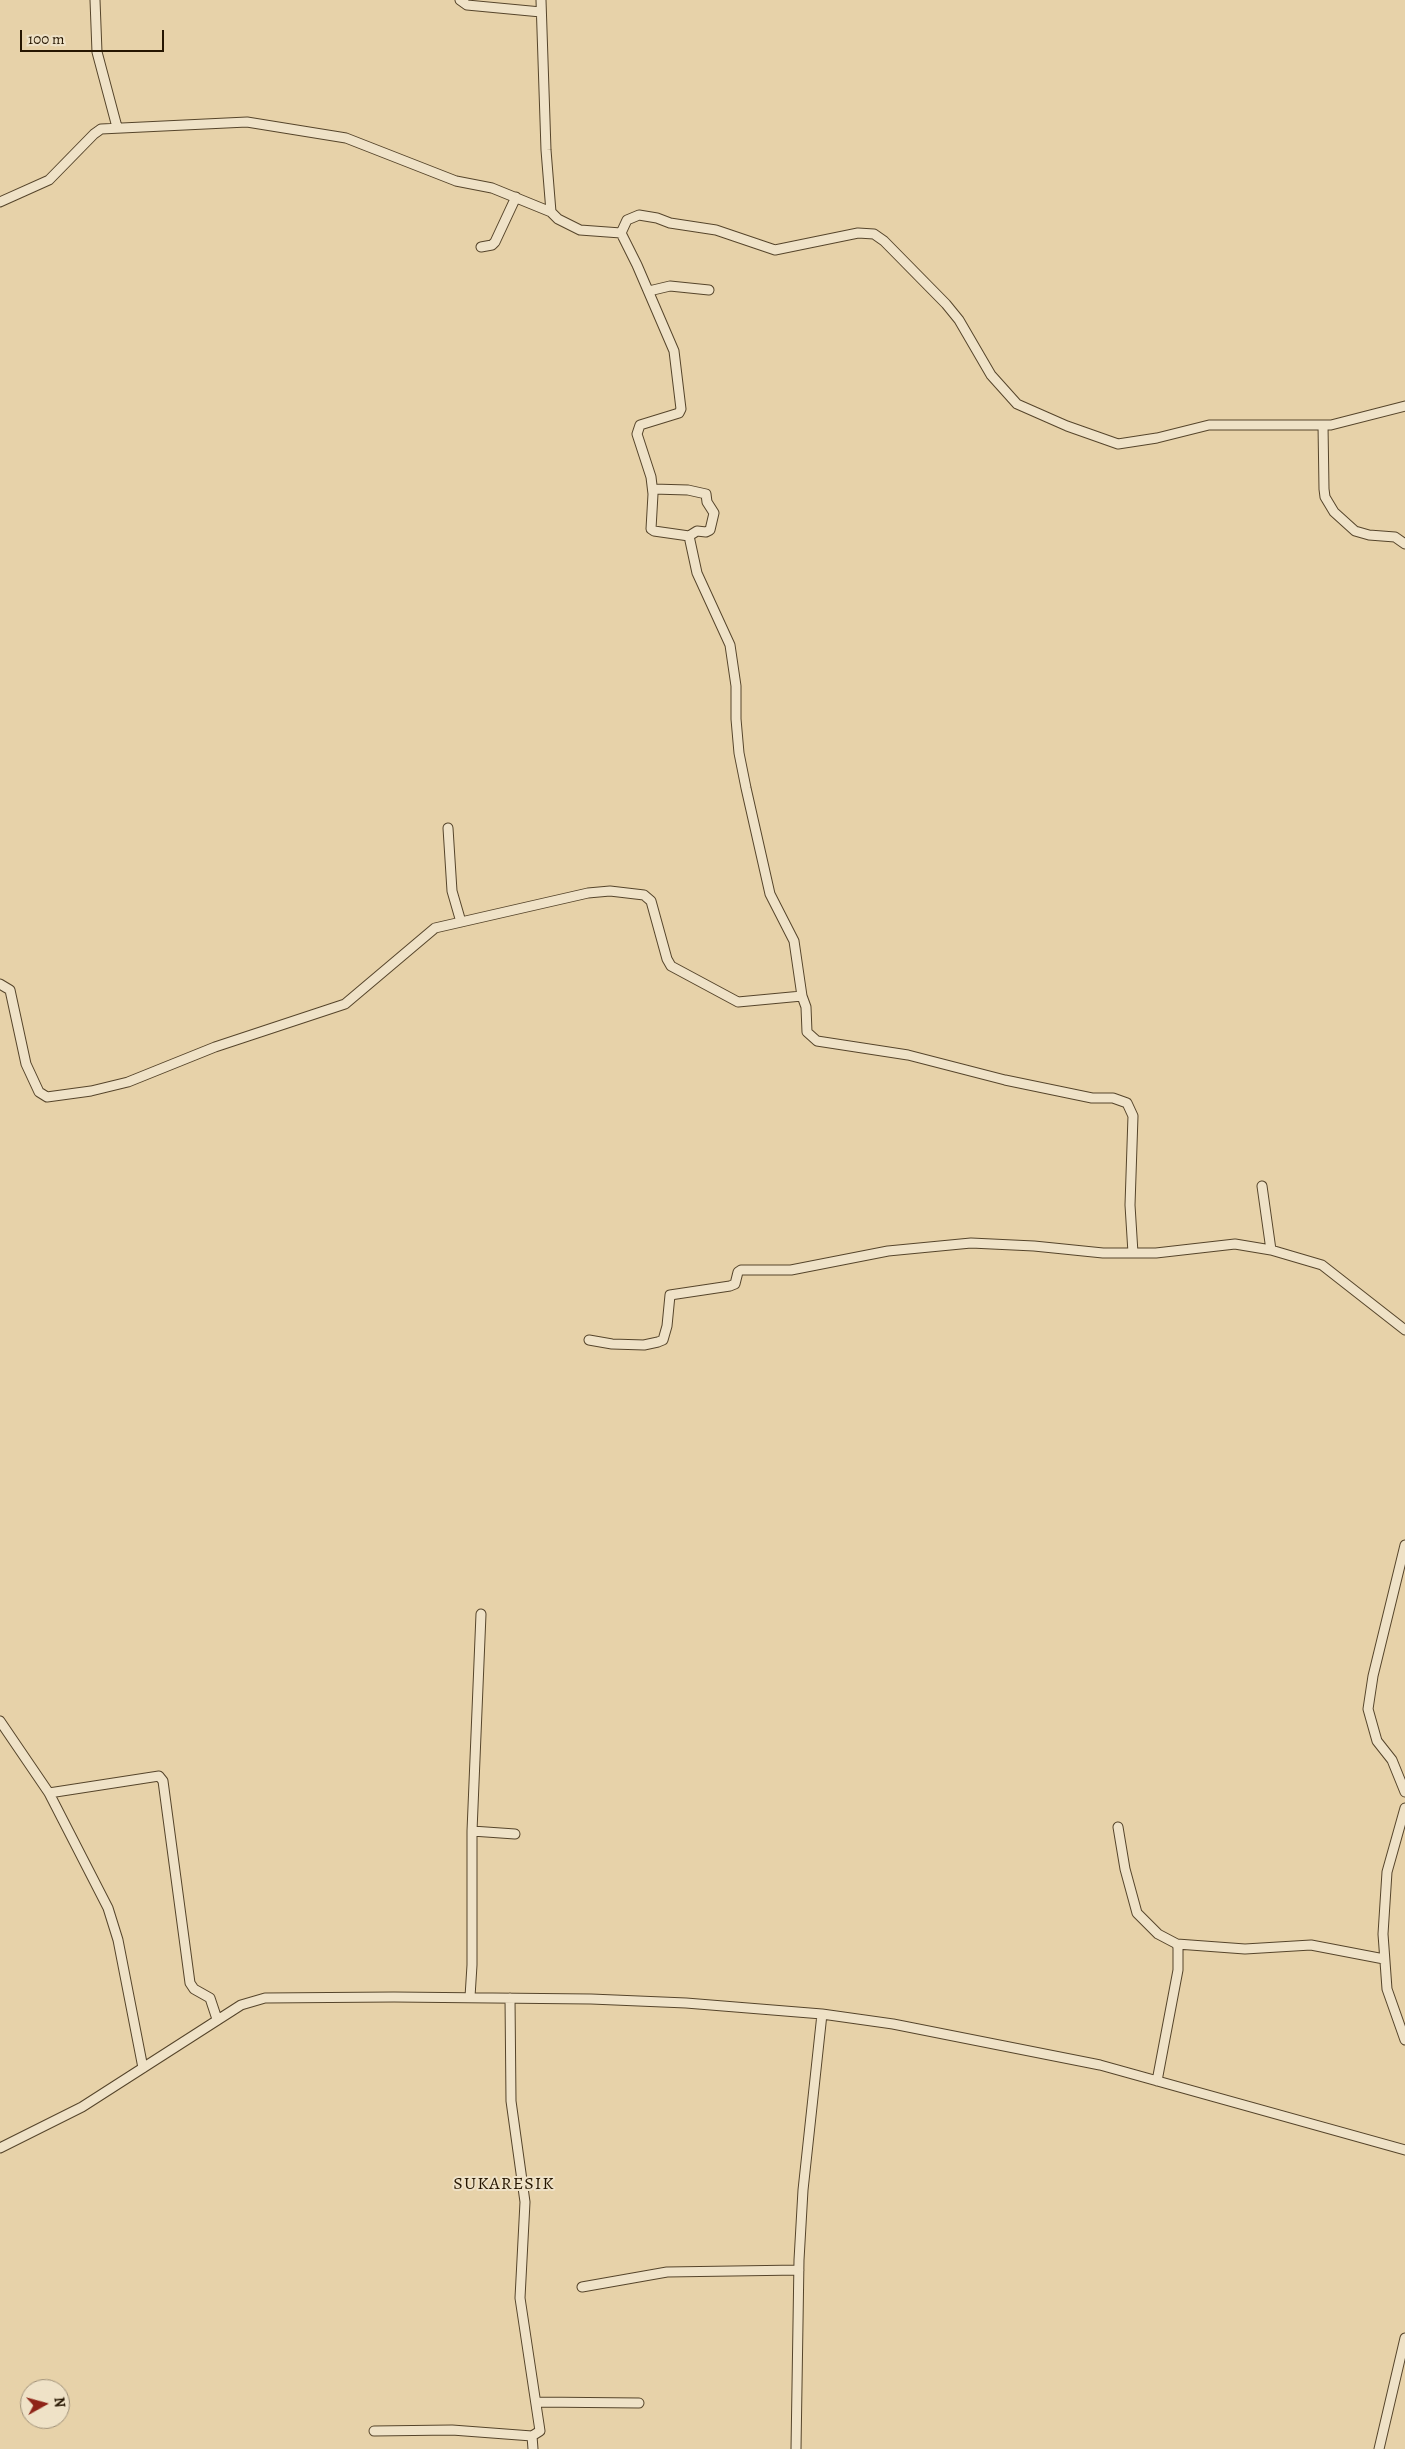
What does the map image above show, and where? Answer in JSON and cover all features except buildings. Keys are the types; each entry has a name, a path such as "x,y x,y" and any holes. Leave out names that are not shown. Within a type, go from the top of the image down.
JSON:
{"street":[{"path":"95,0 97,52 117,127"},
{"path":"460,0 467,5 542,12"},
{"path":"541,0 546,150 551,212"},
{"path":"0,202 41,185 54,175 101,129 247,122 346,138 456,181 492,188 516,197 551,212 558,219 580,230 621,233"},
{"path":"480,247 495,242 516,197"},
{"path":"621,233 627,220 639,216 716,230 775,250 858,233 874,234 884,241 946,304 959,320 992,375 1017,404 1067,426 1118,444 1157,438 1209,425 1323,425 1342,423 1405,406"},
{"path":"621,233 649,291 674,351 681,410 679,413 640,424 638,428 637,434 653,488 652,529 654,531 689,536 697,530 706,532 710,530 714,513 707,502 706,494 688,490 653,488"},
{"path":"649,291 670,286 709,290"},
{"path":"1323,425 1325,497 1334,512 1355,531 1369,535 1395,537 1405,544"},
{"path":"689,536 697,573 707,599 730,645 736,686 739,753 770,894 794,941 802,996 806,1007 807,1032 817,1041 908,1055 1004,1080 1092,1098 1113,1098 1127,1103 1133,1116 1130,1205 1133,1253"},
{"path":"448,828 452,891 461,922"},
{"path":"0,984 10,990 26,1064 39,1092 47,1097 73,1094 128,1082 215,1046 345,1004 366,988 388,965 420,942 428,932 461,922 588,893 610,892 644,896 651,901 667,959 671,966 738,1002 802,996"},
{"path":"1262,1186 1271,1250"},
{"path":"589,1340 612,1344 644,1345 663,1340 667,1326 670,1294 732,1285 738,1272 741,1270 791,1270 855,1256 944,1244 971,1243 1034,1246 1082,1252 1156,1253 1235,1244 1271,1250 1322,1265 1405,1330"},
{"path":"1405,1545 1373,1676 1368,1709 1377,1741 1392,1760 1405,1792"},
{"path":"470,1997 472,1965 472,1831 481,1614"},
{"path":"0,1721 48,1793 108,1908 118,1940 142,2068"},
{"path":"48,1793 159,1776 163,1781 190,1984 194,1989 210,1998 217,2019"},
{"path":"1405,1808 1387,1872 1383,1934 1388,1989 1405,2040"},
{"path":"1118,1827 1125,1869 1138,1913 1158,1934 1177,1944 1245,1949 1311,1945 1384,1960"},
{"path":"472,1831 515,1834"},
{"path":"1157,2081 1165,2047 1178,1970 1177,1944"},
{"path":"0,2148 82,2107 241,2004 265,1998 470,1997 686,2003 822,2014 893,2024 1050,2054 1157,2081 1405,2150"},
{"path":"374,2431 452,2430 532,2436 540,2431 520,2298 525,2202 511,2101 510,1998"},
{"path":"796,2449 799,2270 803,2190 822,2014"},
{"path":"582,2287 667,2272 799,2270"},
{"path":"1379,2449 1405,2338"},
{"path":"536,2402 639,2403"},
{"path":"532,2436 534,2449"}],"district":[{"name":"SUKARESIK","path":"504,2185"}]}
